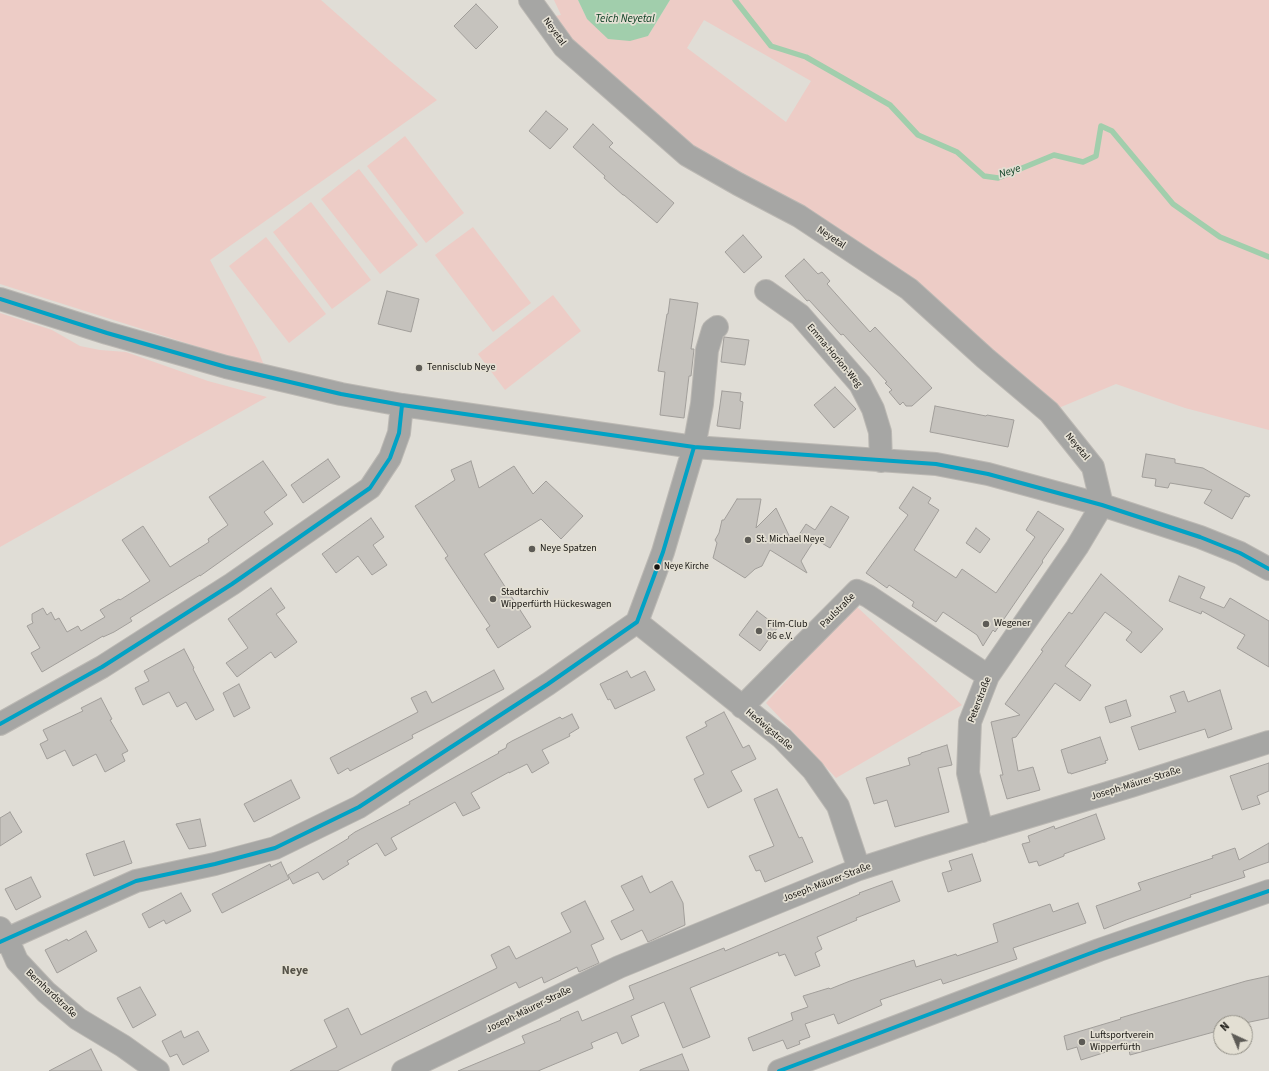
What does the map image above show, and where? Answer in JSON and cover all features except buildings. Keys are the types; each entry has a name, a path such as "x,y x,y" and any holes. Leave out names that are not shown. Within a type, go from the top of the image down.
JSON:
{"street":[{"name":"Neyetal","path":"530,0 564,47 687,155 799,216 909,289 985,358 1049,412 1093,467 1102,505"},
{"name":"Emma-Horion-Weg","path":"766,291 800,316 860,384 873,409 880,432 881,461"},
{"path":"0,299 107,333 226,367 341,394 402,405 694,448 944,465 988,474 1102,505 1200,537 1240,553 1269,569"},
{"path":"2,936 136,881 215,864 275,848 359,807 548,684 637,622 663,552 694,448 702,404 707,350 713,330 717,327"},
{"path":"0,724 108,663 232,584 370,488 390,458 399,433 402,405"},
{"name":"Peterstraße","path":"982,831 968,773 970,722 988,676 1077,547 1102,505"},
{"name":"Paulstraße","path":"742,707 857,591 868,596 988,676"},
{"name":"Hedwigstraße","path":"637,622 782,738 813,770 838,806 859,869"},
{"name":"Joseph-Mäurer-Straße","path":"403,1071 619,967 859,869 1269,742"},
{"path":"779,1071 1099,950 1269,891"},
{"name":"Bernhardstraße","path":"2,936 17,961 46,992 78,1019 123,1046 158,1071"}],"shaded area":[{"path":"0,0 321,0 437,100 210,260 258,350 265,368 0,284"},
{"path":"554,0 578,0 587,19 648,36 670,0 1269,0 1269,430 1185,408 1116,384 1049,412 909,289 738,184 543,18 561,15","holes":["704,20 811,81 786,122 687,48"]},
{"path":"405,136 464,213 426,243 367,166"},
{"path":"359,169 418,245 380,274 321,199"},
{"path":"311,202 371,280 332,309 273,232"},
{"path":"473,227 531,303 493,332 435,255"},
{"path":"266,237 326,314 289,343 229,266"},
{"path":"553,295 581,331 505,390 478,354"},
{"path":"0,313 52,330 80,346 100,350 126,352 208,381 267,397 0,547"},
{"path":"855,605 962,705 836,778 766,703"}],"water":[{"name":"Teich Neyetal","path":"578,0 670,0 648,36 630,41 608,39 587,19"}],"waterway":[{"name":"Neye","path":"735,0 771,46 806,57 890,105 918,135 957,152 984,176 998,178 1054,155 1083,162 1096,156 1101,126 1112,131 1173,204 1220,237 1269,257"}],"transit line":[{"path":"0,299 107,333 226,367 341,394 402,405 694,447 936,464 988,474 1102,505 1200,537 1240,553 1269,569"},
{"path":"0,724 102,667 232,584 370,488 390,458 399,433 402,405"},
{"path":"0,942 136,881 215,864 275,848 359,807 548,684 637,622 663,552 694,447"},
{"path":"779,1071 1099,950 1269,891"}],"place":[{"name":"Tennisclub Neye","path":"419,368"},
{"name":"St. Michael Neye","path":"748,540"},
{"name":"Neye Spatzen","path":"532,549"},
{"name":"Neye Kirche","path":"657,567"},
{"name":"Stadtarchiv Wipperfürth Hückeswagen","path":"493,599"},
{"name":"Wegener","path":"986,624"},
{"name":"Film-Club 86 e.V.","path":"759,631"},
{"name":"Luftsportverein Wipperfürth","path":"1082,1042"}],"district":[{"name":"Neye","path":"295,971"}]}
